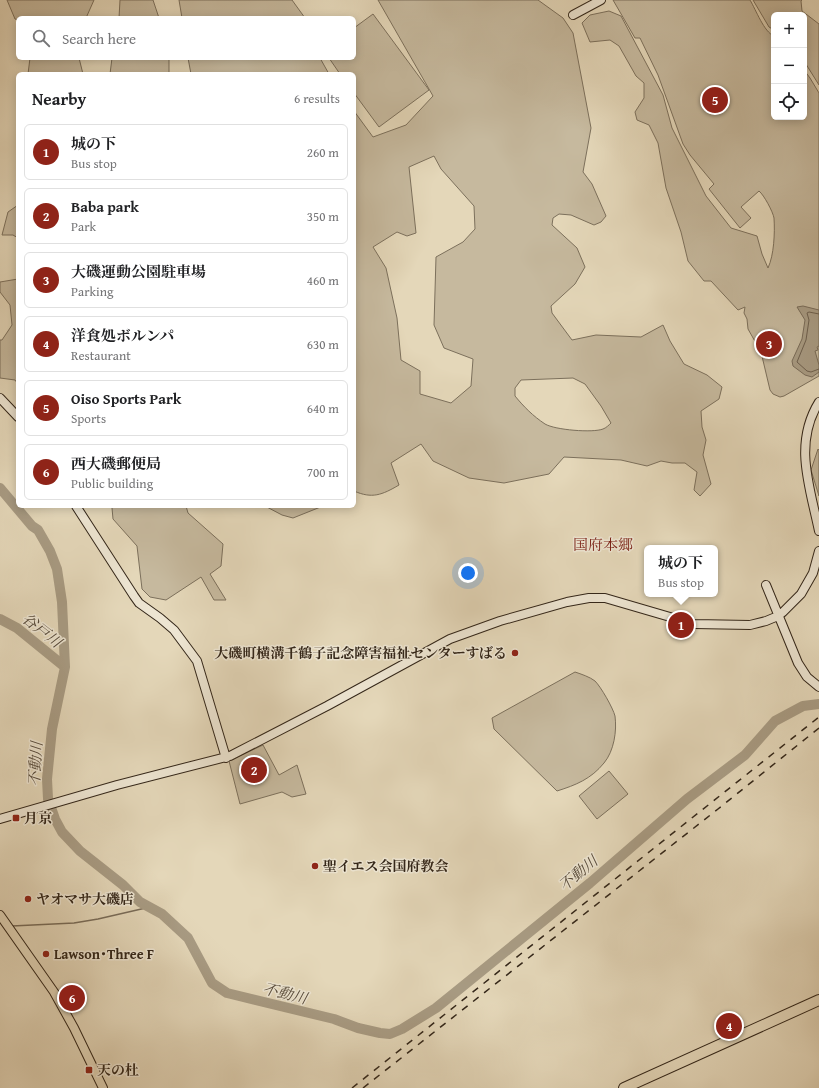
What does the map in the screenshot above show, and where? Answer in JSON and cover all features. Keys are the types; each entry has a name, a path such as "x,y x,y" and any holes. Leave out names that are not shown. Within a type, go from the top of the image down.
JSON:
{"highway":[{"path":"624,1088 819,1000"}],"main road":[{"path":"0,914 65,1010 103,1088"}],"street":[{"path":"574,15 601,0"},
{"path":"0,398 16,415"},
{"path":"819,402 808,425 805,453 806,470 819,531"},
{"path":"77,508 139,603 174,630 197,661 226,758"},
{"path":"0,820 117,785 226,758 327,706 450,639 468,631 567,602 589,598 604,598 694,624 750,625 766,622 778,616 794,602 806,587 813,573 819,551"},
{"path":"766,585 802,670 819,687"}],"shaded area":[{"path":"7,0 94,0 87,16 16,16 15,19"},
{"path":"120,0 153,0 158,16 119,16"},
{"path":"179,0 292,0 304,16 182,16"},
{"path":"378,0 538,0 563,18 573,33 591,128 583,172 592,184 606,216 601,222 594,225 571,215 559,214 553,218 552,225 577,248 585,267 575,284 551,306 552,313 572,340 596,335 641,337 663,325 670,341 684,364 707,375 722,387 719,399 701,411 702,427 706,440 703,455 711,484 700,496 694,490 697,472 685,463 661,461 647,466 621,460 564,457 549,474 504,483 469,478 433,461 421,444 391,463 399,485 377,495 366,495 356,492 356,114 373,137 406,125 433,96","holes":["434,156 441,169 474,206 475,229 463,242 436,257 434,325 444,348 473,359 471,386 451,403 420,394 420,371 401,360 397,318 386,268 373,247 397,232 407,236 416,233 409,167","573,378 585,384 611,423 603,429 583,431 550,426 533,415 515,396 515,388 521,380"]},
{"path":"613,0 750,0 771,34 771,120 807,120 807,74 819,93 819,376 784,396 780,397 773,394 770,390 761,352 748,329 747,319 744,313 745,307 738,310 711,281 704,281 688,261 681,232 666,188 658,143 649,125 637,120 635,112 644,98 644,83 636,76 619,46 610,40 590,42 582,23 590,15 609,11 621,16 663,95 672,128 706,196 731,228 757,236 768,268 772,257 774,237 774,218 772,212 766,200 759,191 741,207 751,218 740,228 709,189 714,184 690,155 683,144 658,75 640,38 635,38"},
{"path":"753,0 802,0 803,12 771,12 771,28"},
{"path":"373,14 429,90 379,127 356,96 356,72 339,72 330,60 356,60 356,27"},
{"path":"807,15 819,24 819,85 807,66"},
{"path":"30,60 80,60 82,72 28,72"},
{"path":"112,60 169,60 169,72 110,72"},
{"path":"188,60 321,60 328,72 191,72"},
{"path":"16,206 16,237 13,235 2,235 8,212"},
{"path":"16,279 16,381 0,378 0,340 2,340 12,325 10,305 0,292 0,282"},
{"path":"818,449 819,450 819,496 811,470"},
{"path":"112,508 187,508 188,513 223,544 221,566 210,574 226,600 214,600 201,577 166,600 150,597 142,589 137,546 113,519"},
{"path":"269,508 318,508 293,518 282,515"},
{"path":"575,672 588,677 598,684 612,708 615,716 616,728 610,753 599,769 583,781 557,791 494,729 492,718"},
{"path":"263,745 279,775 297,765 306,794 292,797 282,792 240,804 229,761"},
{"path":"609,771 628,794 597,819 579,796"}],"water":[{"path":"803,306 819,310 819,346 817,347 818,350 815,351 819,365 819,372 812,377 805,375 793,366 792,361 802,339 805,320 797,307"}],"waterway":[{"name":"不動川","path":"0,488 16,507"},
{"name":"不動川","path":"17,508 32,526 38,530 50,551 57,569 62,602 65,667 52,729 47,779 48,799 55,819 62,832 80,851 123,885 140,902 162,914 188,938 212,983 227,993 334,1019 358,1028 390,1034 402,1029 436,1008 590,883 687,799 745,755 775,721 803,706 819,704"},
{"name":"谷戸川","path":"0,619 17,628 65,667"},
{"path":"12,926 74,923 150,907"}],"railway":[{"path":"352,1088 819,717"},
{"path":"363,1088 819,728"}],"place":[{"name":"Oiso Sports Park","path":"715,100"},
{"name":"大磯運動公園駐車場","path":"769,344"},
{"name":"城の下","path":"681,625"},
{"name":"大磯町横溝千鶴子記念障害福祉センターすばる","path":"515,653"},
{"name":"Baba park","path":"254,770"},
{"name":"月京","path":"16,818"},
{"name":"聖イエス会国府教会","path":"315,866"},
{"name":"ヤオマサ大磯店","path":"28,899"},
{"name":"Lawson･Three F","path":"46,954"},
{"name":"西大磯郵便局","path":"72,998"},
{"name":"洋食処ボルンパ","path":"729,1026"},
{"name":"天の杜","path":"89,1070"}],"district":[{"name":"国府本郷","path":"603,544"}]}
